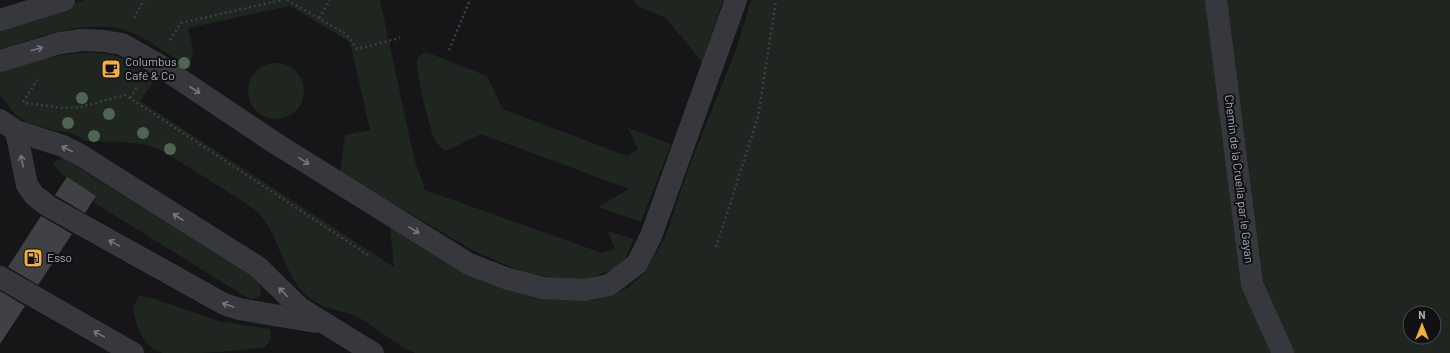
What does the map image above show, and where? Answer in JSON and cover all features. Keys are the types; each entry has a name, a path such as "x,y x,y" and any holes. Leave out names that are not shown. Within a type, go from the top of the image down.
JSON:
{"lane":[{"path":"0,20 64,0"},
{"path":"0,61 60,43 97,41 122,44 154,62 275,143 469,264 508,279 543,288 584,290 609,285 637,264 651,236 736,0"},
{"name":"Chemin de la Cruella par le Gayan","path":"1216,0 1252,284 1283,353"},
{"path":"8,126 28,185 34,195 48,206 224,304 239,309 322,322"},
{"path":"8,126 62,146 132,187 258,267 300,308 373,353"},
{"path":"0,277 133,353"}],"path":[{"path":"140,22 134,18 144,0"},
{"path":"168,41 181,24 282,0"},
{"path":"287,0 346,34 357,49 400,38"},
{"path":"318,18 330,0"},
{"path":"449,50 470,0"},
{"path":"716,247 758,117 776,0"},
{"path":"23,102 44,106 81,107 125,96 368,255"}],"shaded area":[{"path":"85,0 380,0 414,158 425,190 602,253 615,249 608,231 634,239 626,258 614,269 587,279 561,279 523,272 472,250 340,172 345,135 370,130 350,42 290,6 188,28 193,49 190,69 156,46 138,36 121,29 106,27 75,28 44,35 0,49 0,27"},
{"path":"634,0 723,0 702,62 666,18 637,6"},
{"path":"751,0 1450,0 1450,353 415,353 361,319 323,306 309,298 291,275 272,232 265,221 250,206 163,151 147,145 122,142 86,141 72,133 53,130 26,122 14,113 0,95 0,71 41,59 70,54 98,53 112,55 123,59 156,78 140,101 394,267 390,228 459,270 560,299 592,300 614,294 627,288 645,273 665,237 689,167 736,50"},
{"path":"426,52 487,76 503,109 627,156 638,150 628,128 671,144 641,222 598,207 629,189 481,134 446,151 443,149 436,142 433,135 420,87 417,60 419,56"},
{"path":"276,63 291,68 299,76 304,91 299,106 291,114 276,119 261,114 253,106 248,91 253,76 261,68"},
{"path":"63,158 255,278 260,283 261,293 257,298 251,299 243,295 93,202 96,196 72,182 56,168 53,162"},
{"path":"139,296 149,297 219,321 270,329 271,339 265,347 235,351 163,353 150,346 145,341 138,328 133,307"}],"building":[{"path":"67,177 96,196 85,213 55,195"},
{"path":"41,216 72,234 38,285 8,267"},
{"path":"0,291 25,306 0,344"}],"place":[{"name":"Columbus Café & Co","path":"111,69"},
{"name":"Esso","path":"33,258"}]}
